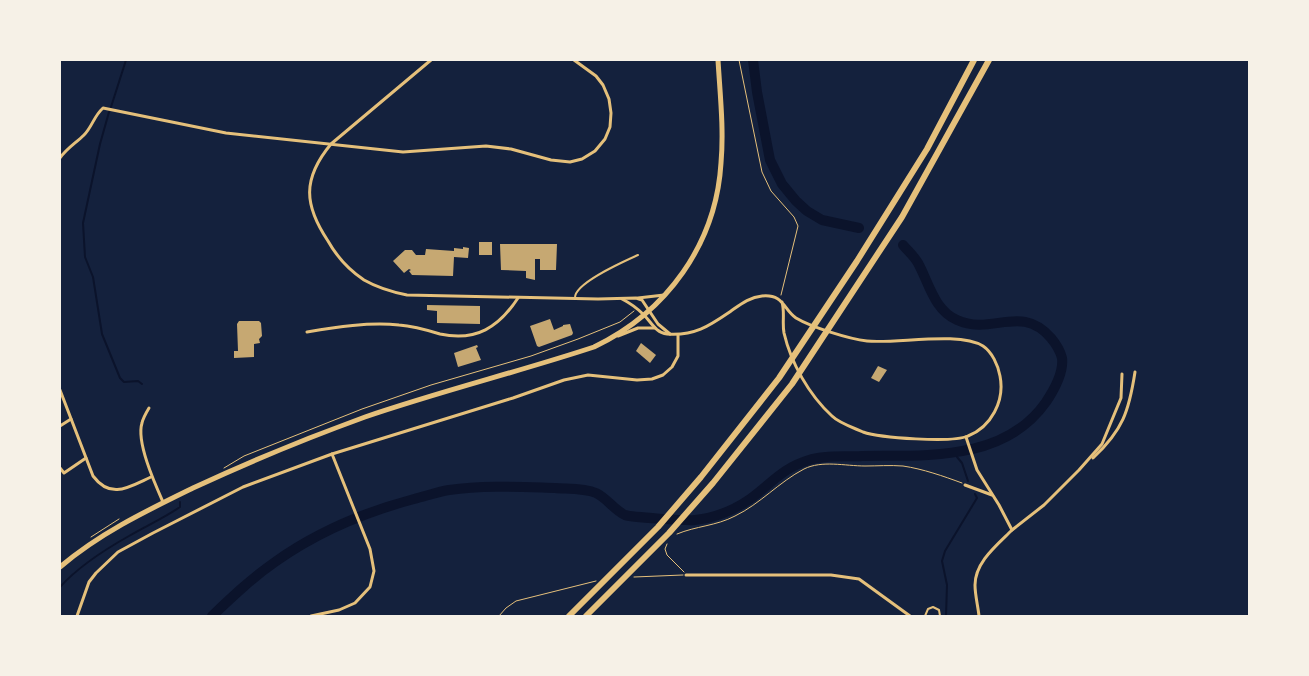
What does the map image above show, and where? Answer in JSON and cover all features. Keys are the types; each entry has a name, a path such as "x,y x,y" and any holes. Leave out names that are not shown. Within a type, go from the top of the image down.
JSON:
{"highway":[{"path":"570,616 658,527 701,477 773,386 833,298 927,148 974,60"},
{"path":"586,616 669,533 792,384 902,217 989,60"}],"main road":[{"path":"60,567 106,533 234,469 366,417 594,347 613,338 644,315 665,295 691,262 702,239 719,186 722,138 718,60"}],"street":[{"path":"431,60 331,144 314,169 311,181 312,210 317,225 335,253 349,269 386,290 407,295 622,299 665,295"},
{"path":"60,158 83,136 103,108 226,133 403,152 428,152 458,147 486,146 511,149 551,160 570,162 582,159 595,151 605,140 610,127 611,113 609,99 603,85 596,76 574,60"},
{"path":"622,299 631,303 655,328 665,334 688,334 704,328 744,301 755,297 769,296 780,301 796,318 850,338 888,342 950,339 972,342 985,348 996,363 1000,377 1000,395 993,417 973,434 966,437 940,440 864,432 833,418 807,386 795,365 783,330 783,307 780,301"},
{"path":"307,332 384,324 408,326 442,334 461,336 475,334 488,329 500,320 518,298"},
{"path":"636,298 642,300 658,324 670,334"},
{"path":"613,338 638,328 655,328"},
{"path":"77,616 89,582 118,552 153,532 244,488 332,454 513,398 564,380 588,374 637,380 652,379 663,375 672,367 678,356 680,341 678,335"},
{"path":"980,616 975,586 976,574 989,553 1012,530 1044,505 1106,446 1122,423 1128,408 1135,372"},
{"path":"1079,470 1102,444 1121,398 1122,374"},
{"path":"60,390 93,476 99,484 114,491 122,490 151,477"},
{"path":"149,408 141,424 142,441 151,477 163,503"},
{"path":"60,426 71,419"},
{"path":"966,437 977,470 1012,530"},
{"path":"311,616 350,606 363,597 370,587 373,577 374,563 332,454"},
{"path":"60,468 64,473 86,458"},
{"path":"965,485 992,496"},
{"path":"686,575 831,575 859,579 910,616"}],"lane":[{"path":"574,298 574,293 579,288 638,255"},
{"path":"926,616 928,609 933,607 939,610 940,616"}],"path":[{"path":"739,60 762,172 772,190 794,217 798,226 780,301"},
{"path":"674,536 689,529 711,526 731,518 749,508 785,480 806,468 822,464 902,466 939,475 965,485"},
{"path":"670,541 665,549 667,555 686,575"},
{"path":"631,577 686,575"},
{"path":"499,616 516,601 598,580"}],"building":[{"path":"479,242 492,242 492,255 479,255"},
{"path":"500,244 557,244 556,270 540,270 540,259 535,259 535,280 526,278 526,271 501,270"},
{"path":"463,247 469,248 468,258 454,257 453,276 412,275 409,269 404,273 393,261 405,250 412,250 416,255 425,255 426,249 454,251 454,248 463,249"},
{"path":"427,305 480,306 480,324 437,323 437,311 427,310"},
{"path":"550,319 554,330 563,325 570,324 573,333 539,347 530,326"},
{"path":"239,321 259,321 261,323 262,336 259,339 260,343 254,344 254,357 234,358 234,351 238,351 237,324"},
{"path":"641,343 656,355 650,363 636,351"},
{"path":"477,345 478,347 476,348 481,360 458,367 454,353"},
{"path":"878,366 887,370 879,382 871,378"}],"waterway":[{"path":"111,107 126,60"},
{"path":"753,60 770,160 782,184 807,211 822,220 859,228"},
{"path":"109,112 83,223 85,257 93,277 102,334 120,378 124,382 138,381 142,384"},
{"path":"212,616 258,575 308,541 342,524 378,510 440,492 462,488 489,487 581,489 600,495 625,515 659,519 695,520 724,513 737,507 791,467 815,458 937,454 962,451 986,445 1009,436 1029,422 1052,392 1058,381 1062,364 1058,347 1040,328 1029,323 1017,321 982,325 970,324 949,316 937,303 918,263 903,245"},
{"path":"955,452 962,463 968,481"},
{"path":"946,616 947,585 942,561 945,551 977,498 975,494"},
{"path":"60,587 92,559 174,511 180,507 180,502"}]}
